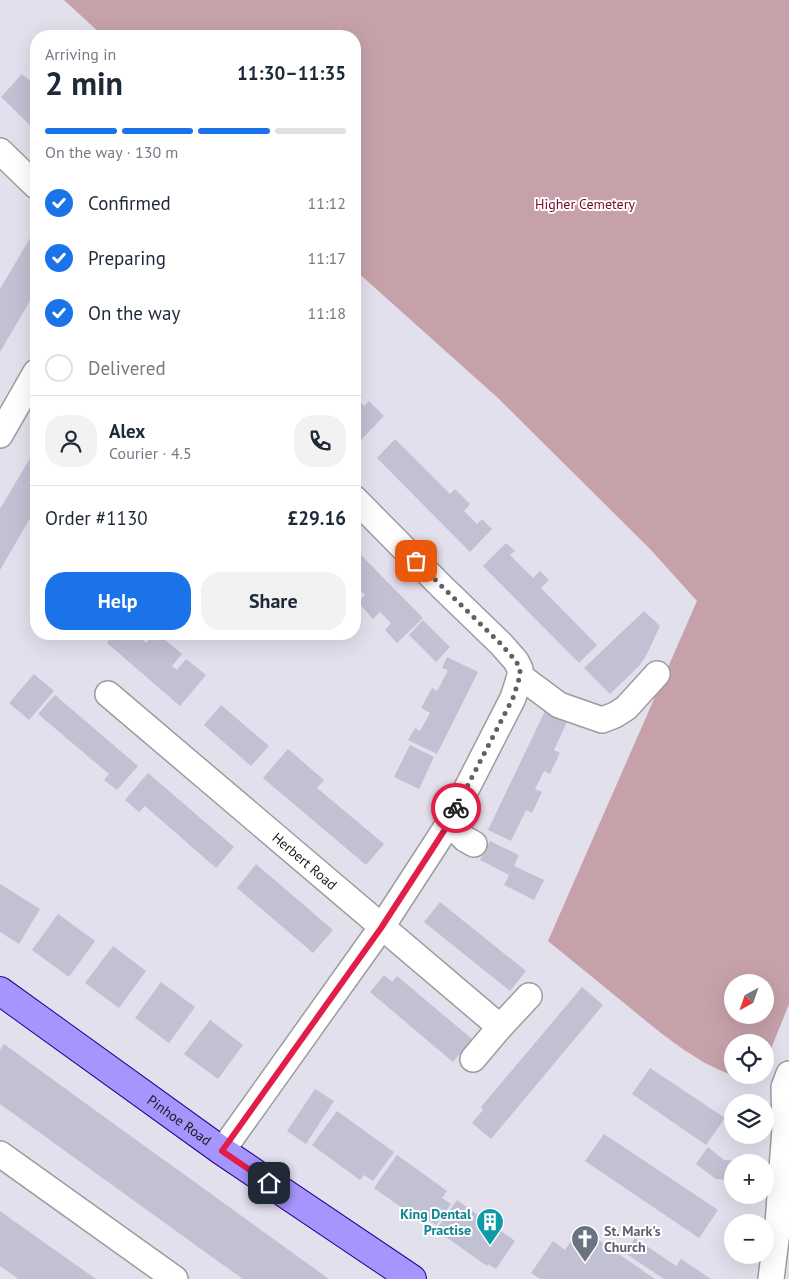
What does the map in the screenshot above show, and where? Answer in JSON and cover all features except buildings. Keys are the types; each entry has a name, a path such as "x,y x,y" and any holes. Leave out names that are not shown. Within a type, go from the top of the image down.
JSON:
{"main road":[{"name":"Pinhoe Road","path":"3,998 222,1151 412,1279"}],"street":[{"path":"0,151 30,180"},
{"path":"0,434 30,382"},
{"path":"222,1151 381,928 449,823 513,698 520,676 520,669 516,661 501,644 361,505"},
{"path":"520,676 559,704 602,720 626,708 657,674"},
{"name":"Herbert Road","path":"108,694 381,928 500,1027"},
{"path":"449,823 464,839 474,844"},
{"path":"473,1058 529,996"},
{"path":"771,1279 778,1224 784,1138 784,1087 789,1074"},
{"path":"0,1154 175,1279"}],"green space":[{"name":"Higher Cemetery","path":"64,0 789,0 789,1004 774,1042 774,1034 724,1034 724,1072 691,1055 665,1036 548,941 697,601 650,549 499,399 361,275 361,30 96,30"}],"way so far":[{"path":"416,561 501,644 516,661 520,669 520,676 513,698 456,808"}],"place":[{"name":"King Dental Practise","path":"490,1246"},
{"name":"St. Mark's Church","path":"585,1263"}],"route":[{"path":"269,1183 222,1151 381,928 449,823 456,808"}]}
